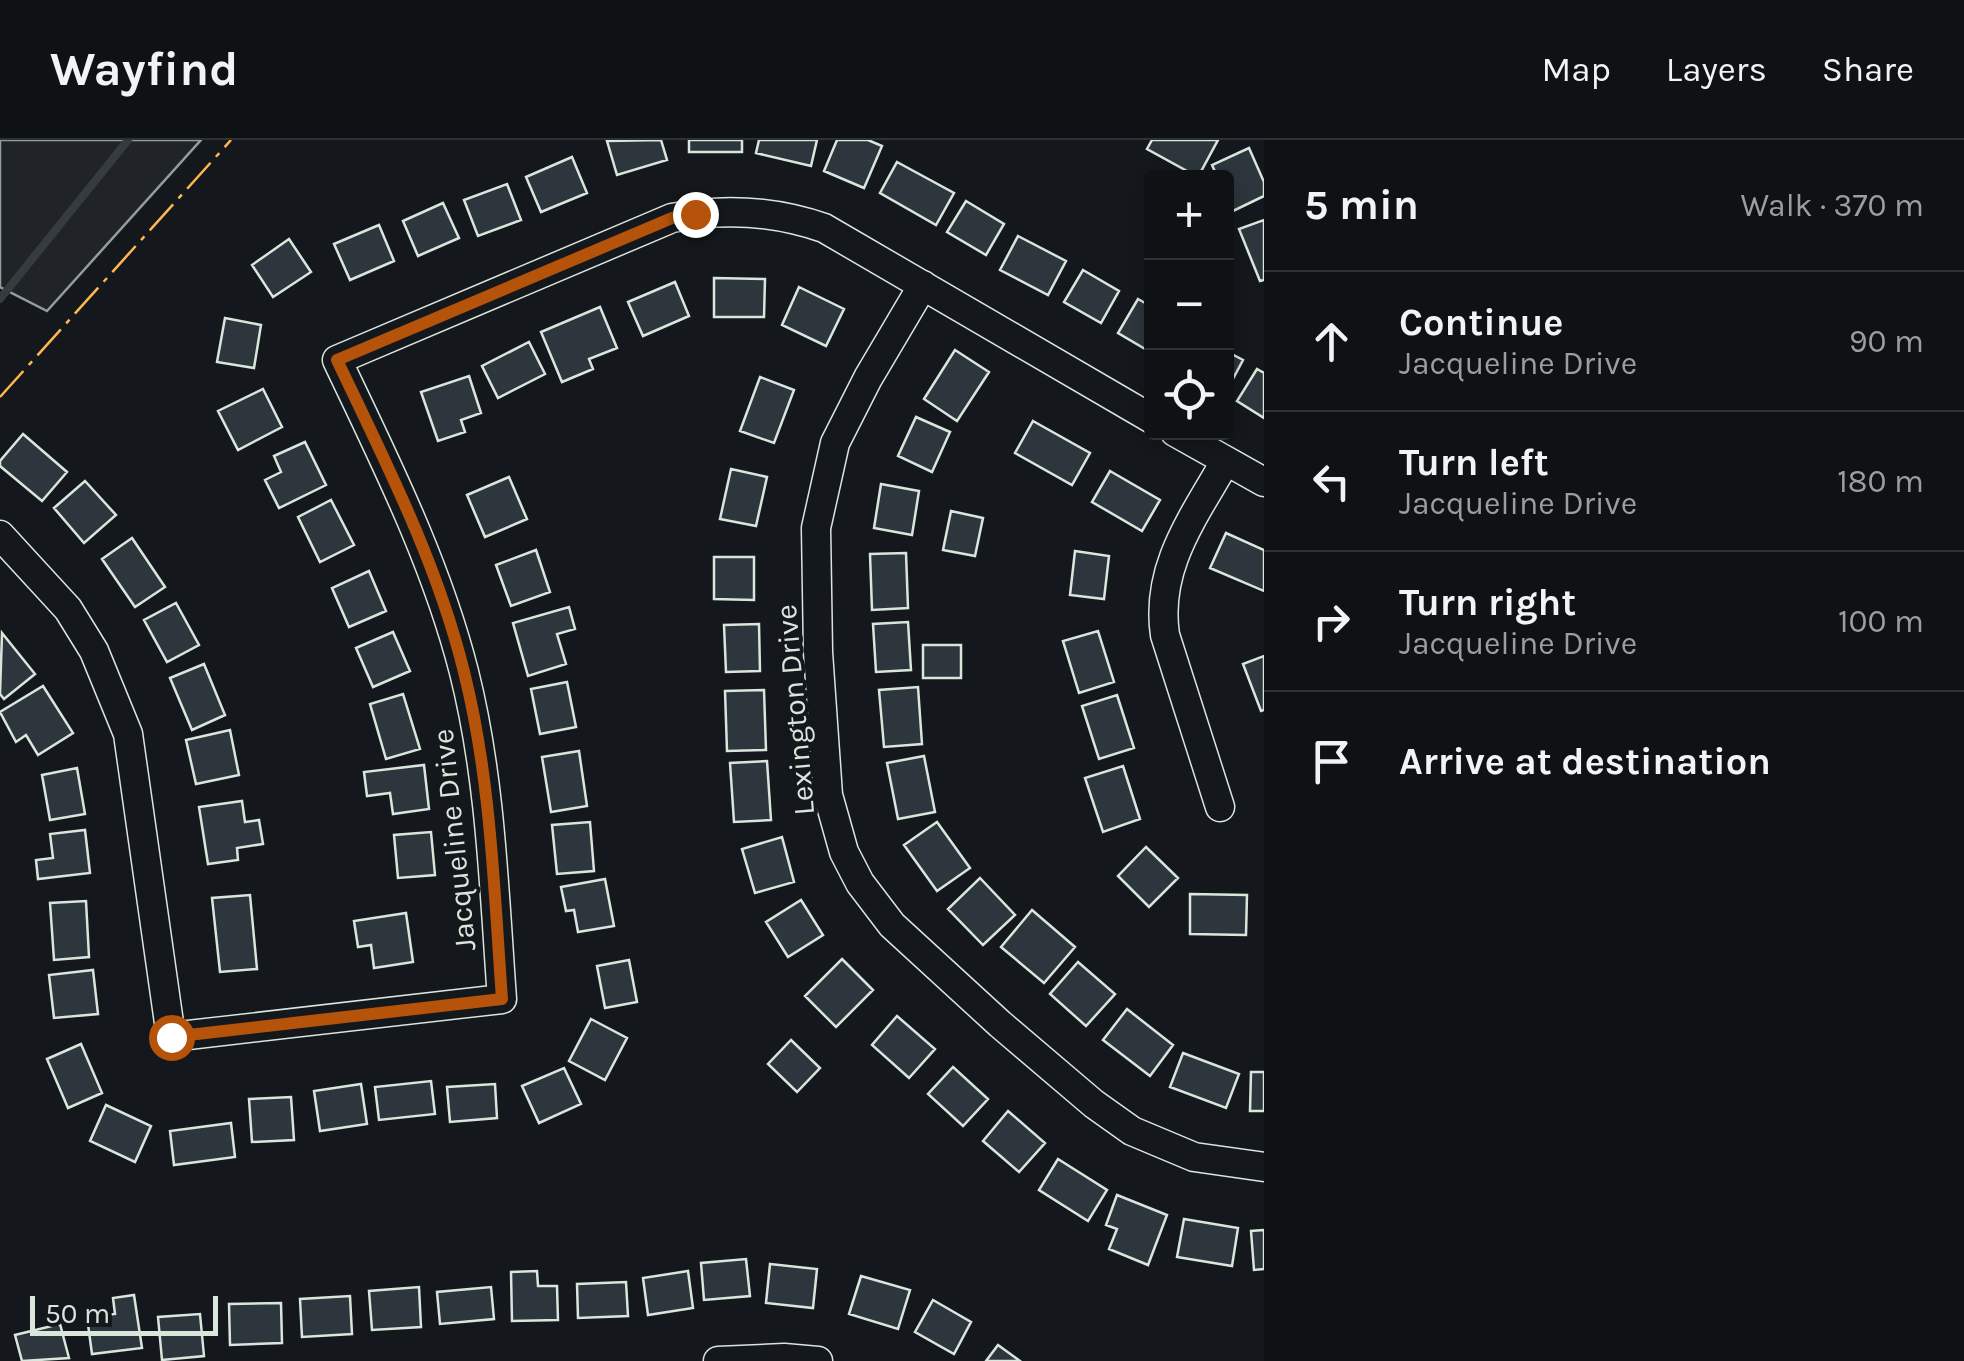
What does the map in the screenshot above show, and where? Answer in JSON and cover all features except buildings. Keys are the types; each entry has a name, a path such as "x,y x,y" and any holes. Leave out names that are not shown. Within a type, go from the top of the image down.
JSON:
{"street":[{"name":"Jacqueline Drive","path":"0,536 68,609 94,651 128,734 171,1037 502,999 490,826 475,719 463,668 414,523 337,360 672,218 759,213 796,218 824,228 1144,414"},
{"name":"Lexington Drive","path":"923,285 834,443 816,528 818,652 828,796 844,852 860,883 892,925 1094,1104 1132,1131 1194,1157 1264,1167"},
{"path":"1188,440 1264,482"},
{"path":"1220,807 1165,635 1161,609 1172,556 1225,462"},
{"path":"718,1361 818,1361"}],"shaded area":[{"path":"0,140 201,140 47,311 0,287"}],"waterway":[{"path":"0,299 128,140"}],"power":[{"path":"0,397 231,140"}],"route":[{"path":"171,1037 502,999 490,826 475,719 463,668 414,523 337,360 672,218 695,214"}]}
